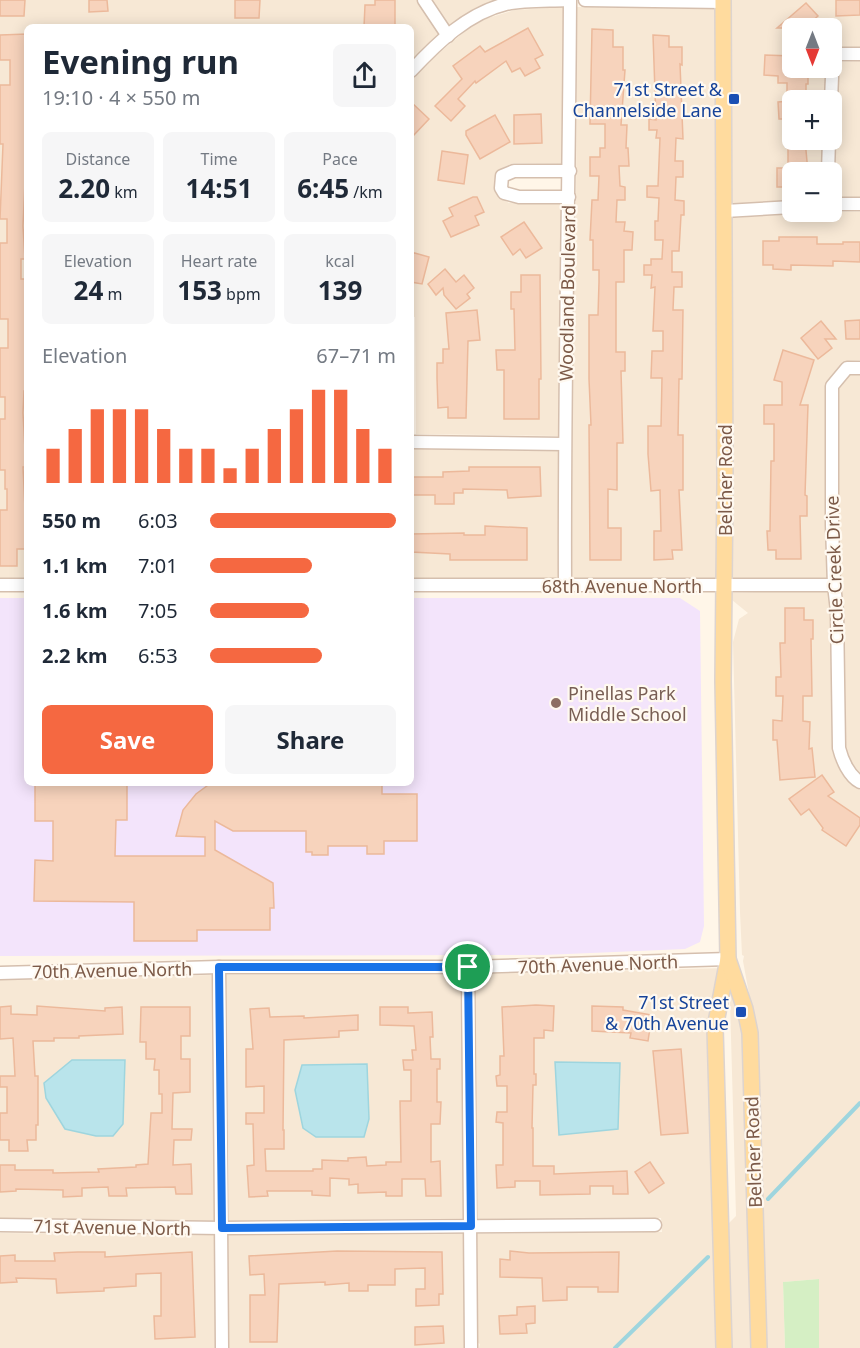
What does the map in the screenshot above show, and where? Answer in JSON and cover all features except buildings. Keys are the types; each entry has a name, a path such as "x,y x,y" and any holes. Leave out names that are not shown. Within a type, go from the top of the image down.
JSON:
{"main road":[{"name":"Belcher Road","path":"723,1 725,211 723,681 728,959 715,1028 724,1348"},
{"name":"Belcher Road","path":"728,959 746,1009 750,1033 759,1348"}],"street":[{"path":"424,0 448,36"},
{"path":"414,68 448,36 485,11 503,5 569,0"},
{"name":"Woodland Boulevard","path":"565,586 564,444 570,171 569,0"},
{"path":"585,0 723,1"},
{"path":"831,90 833,54 860,54"},
{"path":"569,197 519,197 504,193 501,188 502,176 514,171 570,171"},
{"path":"842,204 860,204"},
{"path":"725,211 782,208"},
{"name":"Circle Creek Drive","path":"860,368 847,368 832,386 832,525 837,610 838,748 842,760 856,780 860,782"},
{"path":"414,442 564,444"},
{"path":"0,585 24,585"},
{"name":"68th Avenue North","path":"414,585 834,585"},
{"name":"70th Avenue North","path":"0,973 219,967 468,967 728,959"},
{"path":"219,967 222,1342"},
{"path":"468,967 472,1348"},
{"name":"71st Avenue North","path":"0,1225 222,1228 655,1225"}],"shaded area":[{"path":"0,0 417,0 439,35 414,58 414,24 24,24 24,578 0,578"},
{"path":"431,0 496,0 464,15 449,26"},
{"path":"730,0 860,0 860,47 842,47 842,18 782,18 782,78 825,78 825,90 782,90 782,150 822,150 822,162 782,162 782,201 732,204"},
{"path":"564,7 563,164 514,163 499,170 496,175 495,188 498,197 509,203 563,204 558,436 416,434 414,78 432,59 470,27 488,18 515,10"},
{"path":"577,7 717,9 719,579 572,579 570,444 576,204"},
{"path":"860,61 860,197 842,197 842,162 835,162 835,150 842,150 842,90 838,90 838,78 842,78 842,62"},
{"path":"842,212 860,212 860,360 843,363 826,386 827,578 732,579 732,218 782,215 782,222 842,222"},
{"path":"850,375 860,375 860,774 848,757 845,747 843,611 838,525 839,389"},
{"path":"414,449 558,451 559,579 414,578"},
{"path":"828,592 831,611 832,751 837,765 851,784 860,790 860,1348 819,1348 819,1279 783,1282 785,1348 765,1348 756,1032 742,955 733,642 739,619 748,613 732,600 732,593"},
{"name":"Pinellas Park Middle School","path":"0,598 24,598 24,786 414,786 414,598 680,598 700,611 704,926 700,942 685,949 544,955 0,956"},
{"path":"727,968 708,1028 717,1348 479,1348 477,1234 662,1232 661,1218 477,1219 474,974"},
{"path":"212,975 216,1221 0,1218 0,980","holes":["54,1076 96,1136 65,1129 46,1099 44,1083"]},
{"path":"225,975 461,975 464,1219 228,1221"},
{"path":"733,990 744,1033 753,1348 730,1348 727,1225 736,1216 730,1001"},
{"path":"0,1233 216,1235 215,1348 0,1348"},
{"path":"465,1234 464,1348 228,1348 228,1235"}],"green space":[{"path":"819,1279 819,1348 785,1348 783,1282"}],"water":[{"path":"72,1060 125,1060 123,1124 113,1136 96,1136 65,1129 46,1098 44,1083"},
{"path":"555,1062 620,1063 618,1129 559,1135"},
{"path":"367,1064 369,1119 364,1137 316,1137 303,1128 295,1090 302,1065"}],"waterway":[{"path":"768,1199 860,1103"},
{"path":"615,1348 708,1257"}],"place":[{"name":"71st Street & Channelside Lane","path":"734,99"},
{"name":"Pinellas Park Middle School","path":"556,703"},
{"name":"71st Street & 70th Avenue","path":"741,1012"}],"route":[{"path":"219,967 468,967 471,1226 222,1228 219,967"}]}
